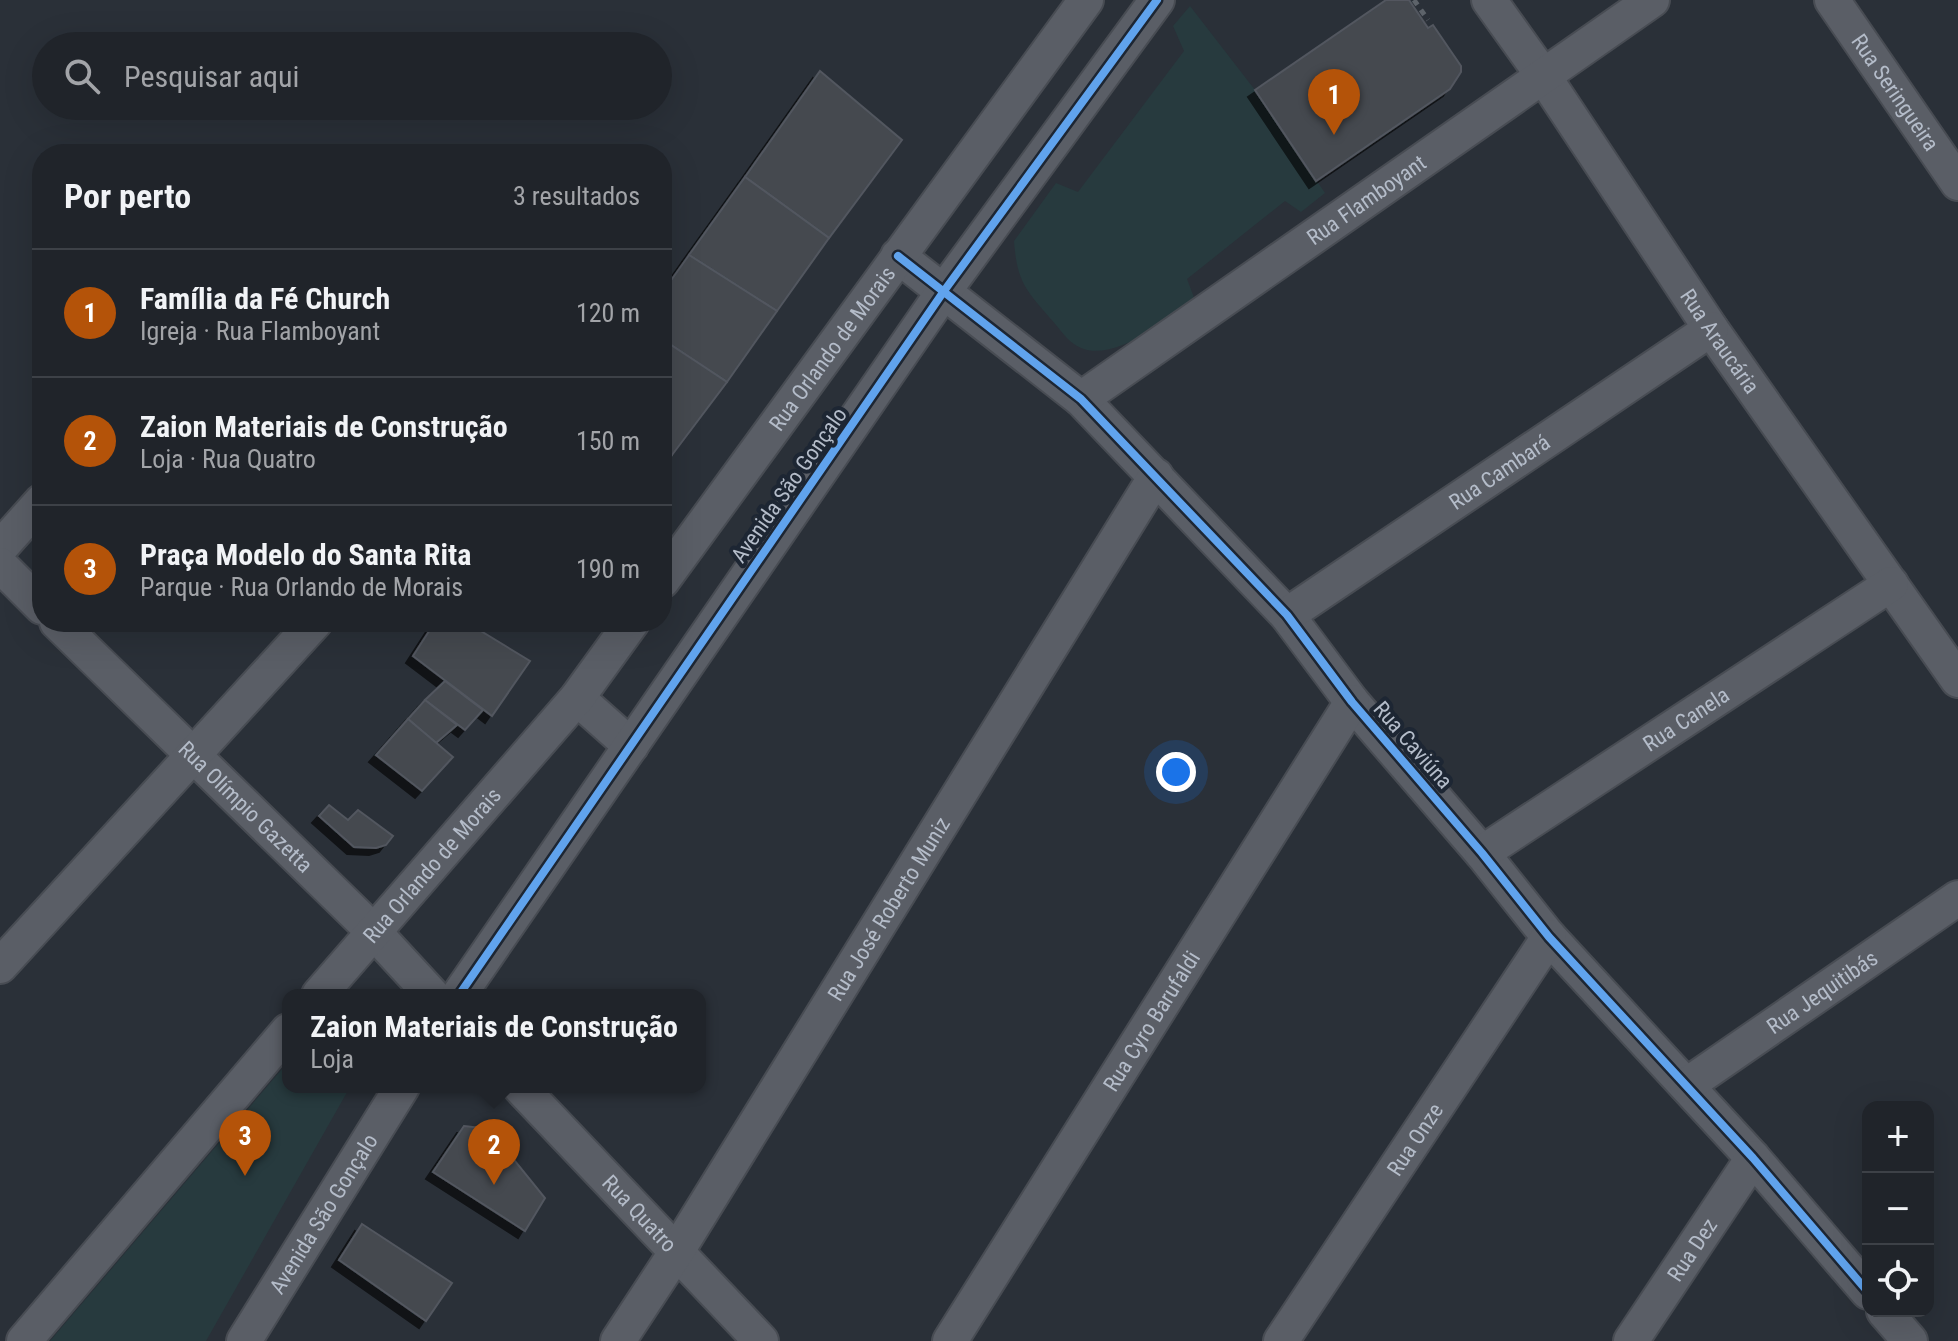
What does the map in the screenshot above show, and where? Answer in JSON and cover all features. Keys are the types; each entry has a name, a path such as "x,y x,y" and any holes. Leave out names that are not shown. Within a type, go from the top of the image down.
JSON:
{"street":[{"path":"1088,0 1128,39"},
{"name":"Rua Orlando de Morais","path":"672,567 1088,0"},
{"name":"Avenida São Gonçalo","path":"463,989 944,291 1157,0"},
{"name":"Rua Araucária","path":"1489,0 1544,77 1711,329 1958,680"},
{"name":"Rua Flamboyant","path":"1081,399 1652,0"},
{"name":"Rua Seringueira","path":"1832,0 1958,183"},
{"name":"Rua Caviúna","path":"898,256 1081,399 1287,615 1352,702 1482,853 1549,937 1753,1158 1862,1285"},
{"name":"Rua Cambará","path":"1287,615 1711,329"},
{"name":"Rua José Roberto Muniz","path":"618,1341 677,1251 1156,476"},
{"path":"0,548 32,512"},
{"path":"0,565 32,597"},
{"name":"Rua Canela","path":"1482,853 1891,584"},
{"name":"Rua Olímpio Gazetta","path":"67,632 373,931 426,989"},
{"path":"0,966 306,632"},
{"name":"Rua Orlando de Morais","path":"324,989 577,698 625,632"},
{"path":"577,698 631,746"},
{"name":"Rua Cyro Barufaldi","path":"950,1341 1352,702"},
{"name":"Rua Jequitibás","path":"1687,1085 1958,898"},
{"name":"Rua Onze","path":"1281,1341 1549,937"},
{"path":"24,1341 282,1038"},
{"name":"Avenida São Gonçalo","path":"244,1341 398,1093"},
{"name":"Rua Quatro","path":"526,1093 761,1341"},
{"name":"Rua Dez","path":"1631,1341 1753,1158"},
{"path":"1889,1317 1910,1341"}],"path":[{"path":"1414,0 1428,20"}],"green space":[{"path":"1190,6 1255,90 1325,193 1301,212 1285,201 1187,279 1195,300 1153,329 1120,346 1088,350 1067,338 1028,290 1017,265 1014,241 1056,183 1078,192 1184,51 1173,26"},
{"path":"282,1069 282,1093 347,1093 206,1341 50,1341"}],"building":[{"path":"1386,0 1409,0 1428,28 1433,25 1461,66 1461,72 1450,89 1316,181 1255,90"},
{"path":"820,71 902,140 829,238 745,177"},
{"path":"745,177 829,238 777,311 689,255"},
{"path":"689,255 777,311 727,382 672,346 672,279"},
{"path":"672,346 727,382 672,455"},
{"path":"429,632 482,632 530,661 492,716 413,656"},
{"path":"445,681 483,710 465,730 425,700"},
{"path":"425,700 457,725 436,743 408,719"},
{"path":"408,719 453,757 422,791 376,755"},
{"path":"329,805 348,820 358,810 393,836 386,845 376,848 354,847 319,816"},
{"path":"464,1126 489,1129 545,1198 525,1231 433,1172"},
{"path":"362,1224 452,1283 426,1321 339,1260"}],"cycle path":[{"path":"463,989 944,291 1157,0"},
{"path":"898,256 1081,399 1287,615 1352,702 1482,853 1549,937 1753,1158 1862,1285"}],"place":[{"name":"Família da Fé Church","path":"1334,135"},
{"name":"Praça Modelo do Santa Rita","path":"245,1176"},
{"name":"Zaion Materiais de Construção","path":"494,1185"}]}
